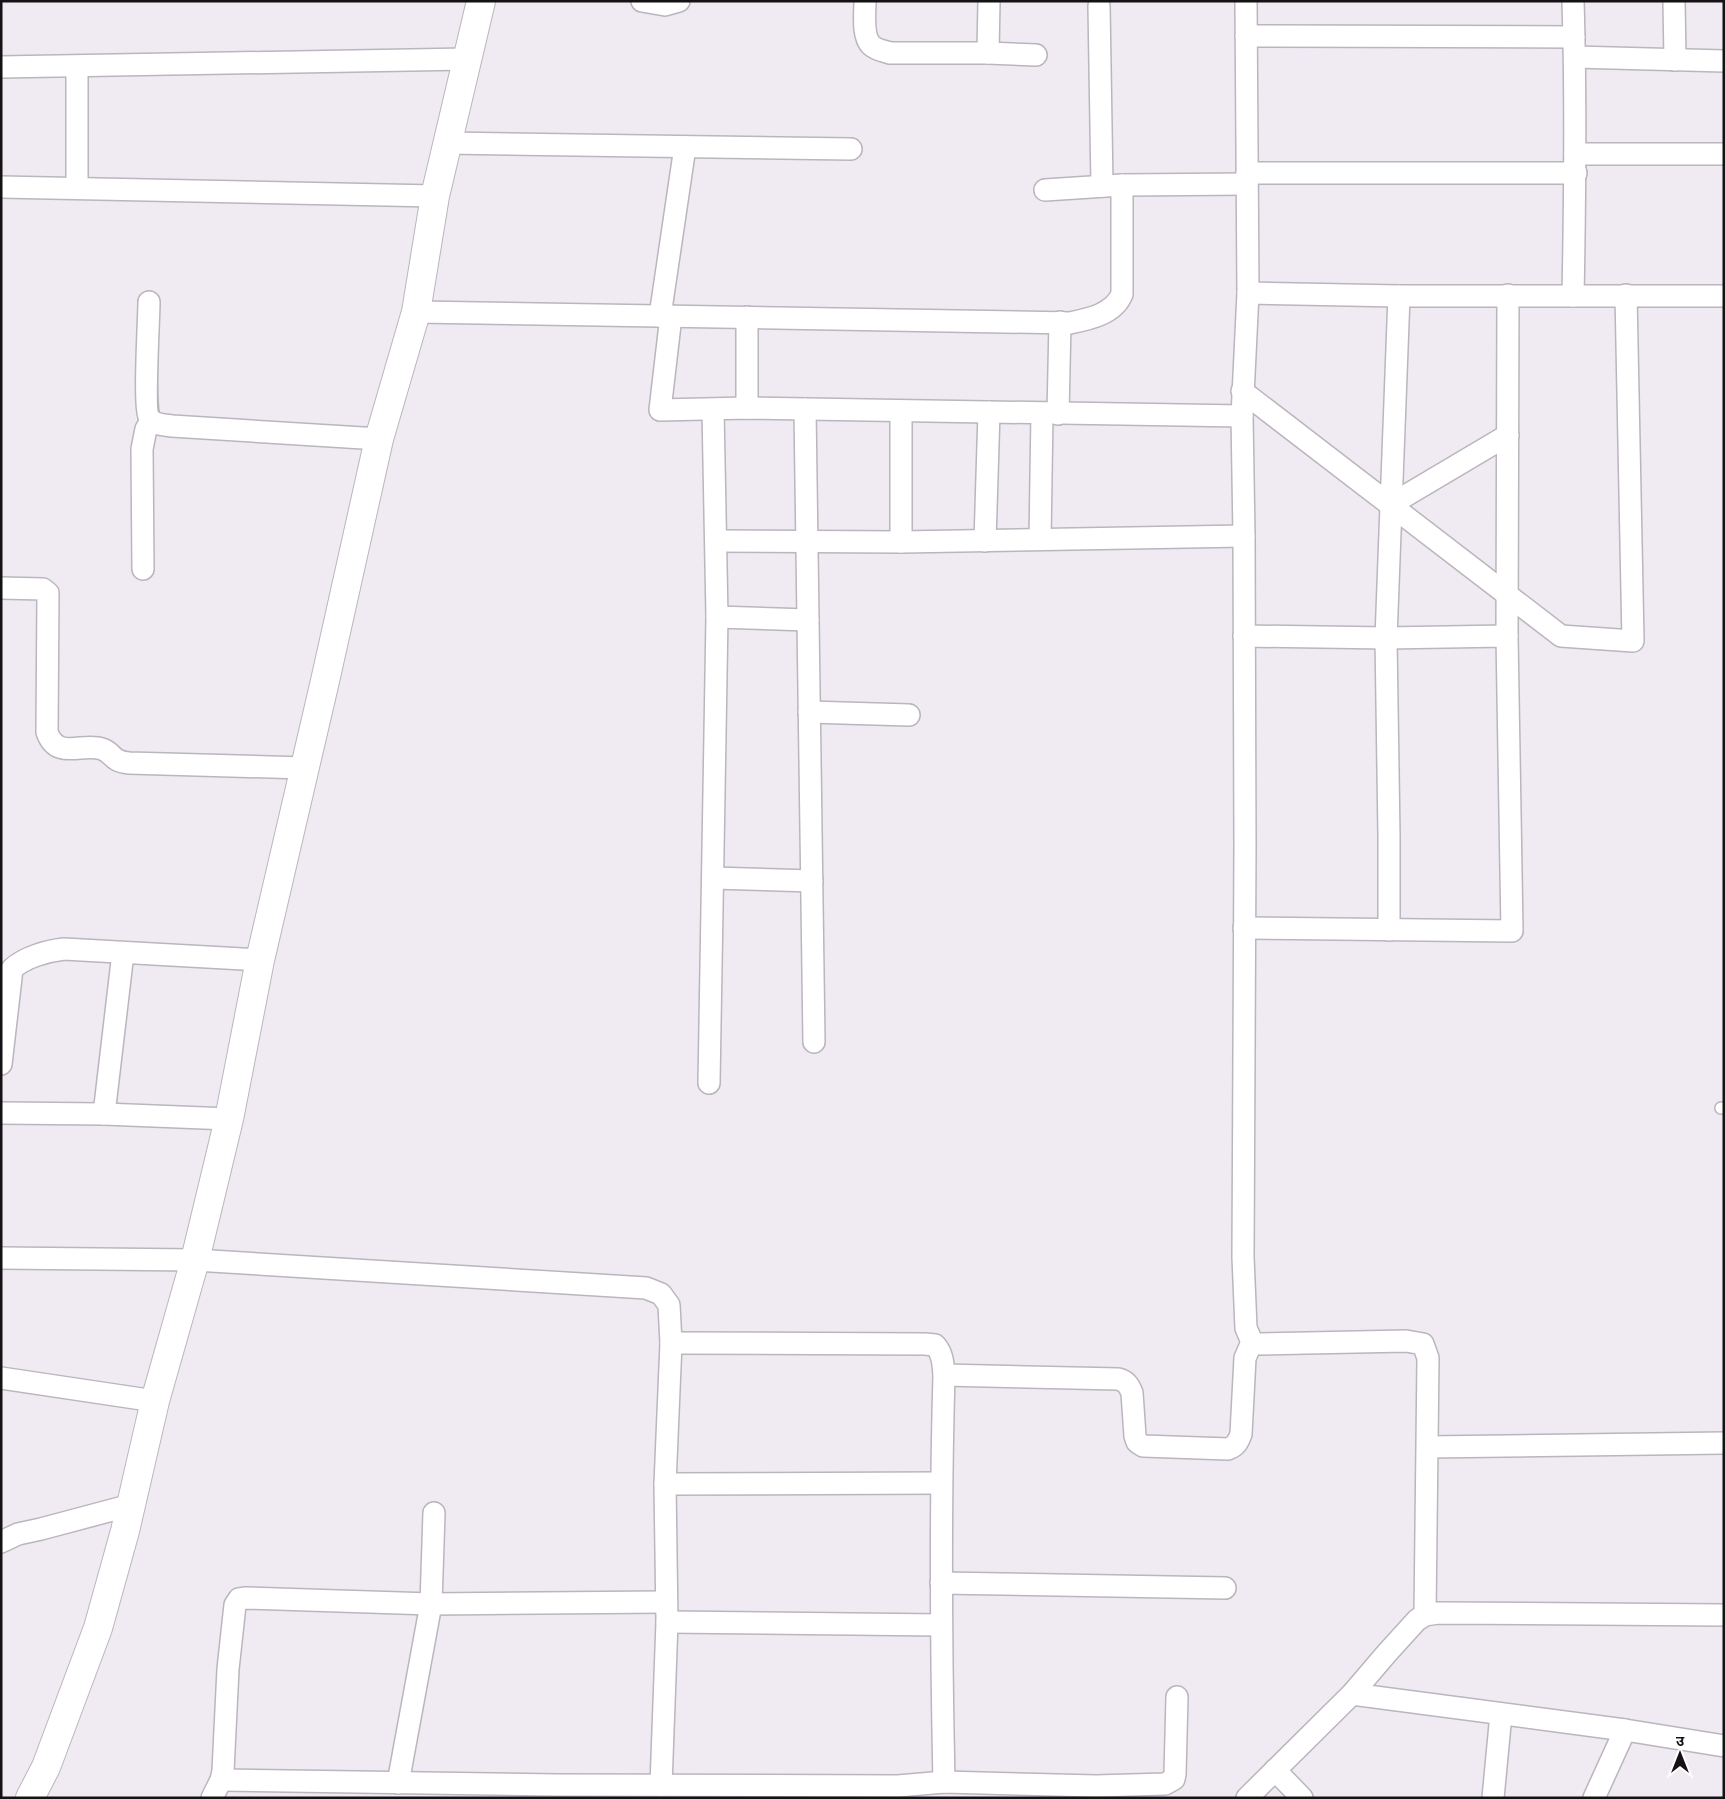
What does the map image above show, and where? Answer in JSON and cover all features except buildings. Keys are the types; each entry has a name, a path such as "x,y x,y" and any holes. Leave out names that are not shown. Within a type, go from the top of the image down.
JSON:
{"street":[{"path":"30,1798 46,1767 98,1628 131,1505 155,1401 196,1260 229,1119 260,960 328,671 379,438 416,312 436,196 481,1"},
{"path":"642,1 665,6 678,1"},
{"path":"865,1 866,32 870,44 877,50 890,53 1036,55"},
{"path":"988,53 989,1"},
{"path":"944,1375 1118,1379 1125,1381 1132,1393 1135,1436 1137,1442 1143,1446 1228,1449 1238,1443 1241,1434 1245,1358 1252,1342 1246,1328 1243,1257 1244,536 1242,391 1248,293 1246,1"},
{"path":"1573,1 1575,47 1573,296"},
{"path":"1674,1 1675,60"},
{"path":"416,312 1060,322 1083,320 1106,312 1119,302 1123,282 1112,185 1099,6"},
{"path":"1246,36 1575,47 1675,60 1724,62"},
{"path":"1,67 467,60"},
{"path":"77,67 77,188"},
{"path":"448,143 851,149"},
{"path":"685,148 666,316 660,410 747,408 1242,416"},
{"path":"1045,190 1724,154"},
{"path":"1,187 436,196"},
{"path":"1248,293 1399,296 1724,296"},
{"path":"1244,928 1512,931 1507,636 1508,295"},
{"path":"1242,391 1561,636 1633,641 1626,295"},
{"path":"1389,930 1386,638 1399,296"},
{"path":"149,302 147,415 151,421 172,426 379,438"},
{"path":"747,318 747,408"},
{"path":"1040,539 1050,414 1060,322"},
{"path":"805,409 814,1042"},
{"path":"709,1083 717,617 713,410"},
{"path":"900,411 901,542"},
{"path":"985,540 989,412"},
{"path":"143,569 142,449 146,429 151,421"},
{"path":"1390,505 1508,435"},
{"path":"716,542 901,542 1244,536"},
{"path":"1,588 43,590 48,593 47,732 49,738 55,744 63,748 103,749 118,762 304,768"},
{"path":"717,617 808,620"},
{"path":"1244,636 1386,638 1507,636"},
{"path":"810,712 909,715"},
{"path":"713,878 812,881"},
{"path":"1,1064 12,968 16,964 49,951 64,949 260,960"},
{"path":"104,1114 123,953"},
{"path":"1,1113 104,1114 229,1119"},
{"path":"1,1258 196,1260 646,1288 661,1294 669,1305 671,1343 665,1484 666,1612 674,1789"},
{"path":"1252,1342 1259,1344 1406,1341 1423,1344 1428,1358 1425,1616"},
{"path":"671,1343 935,1345 939,1350 944,1375 941,1483 944,1782"},
{"path":"1,1378 155,1401"},
{"path":"1428,1447 1724,1443"},
{"path":"665,1484 941,1483"},
{"path":"1,1542 18,1534 131,1505"},
{"path":"398,1783 431,1604 434,1514"},
{"path":"941,1583 1225,1588"},
{"path":"941,1625 666,1612 239,1599 235,1605 216,1789 368,1790 398,1783 558,1791 898,1786 944,1782 1095,1792 1165,1784 1174,1779 1176,1774 1177,1697"},
{"path":"1247,1798 1352,1694 1417,1620 1425,1616 1438,1613 1724,1615"},
{"path":"1352,1694 1625,1730 1724,1746"},
{"path":"1493,1798 1501,1714"},
{"path":"1594,1798 1625,1730"},
{"path":"1275,1770 1302,1798"}]}
